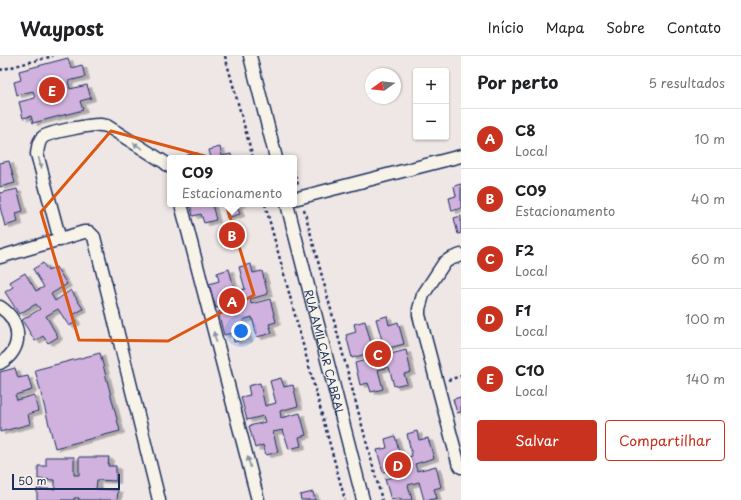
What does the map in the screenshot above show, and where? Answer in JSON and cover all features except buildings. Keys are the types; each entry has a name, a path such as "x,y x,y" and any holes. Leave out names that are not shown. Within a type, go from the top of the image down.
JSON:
{"street":[{"path":"250,56 275,155"},
{"path":"60,240 37,154 38,146 42,138 48,134 88,125 108,126 167,164"},
{"path":"298,198 461,156"},
{"path":"182,207 258,500"},
{"name":"RUA AMILCAR CABRAL","path":"288,207 363,500"},
{"path":"0,257 84,232 89,232 96,240 160,500"},
{"path":"456,257 444,264 431,282 423,295 419,309 458,462 461,467"},
{"path":"0,307 7,311 13,319 17,328 18,338 15,348 6,360 0,363"}],"path":[{"path":"0,70 54,56"},
{"path":"225,56 252,155"},
{"path":"298,198 382,500"},
{"path":"266,207 345,500"}],"highlighted area":[{"path":"111,131 212,158 254,295 168,341 79,340 41,212"}],"place":[{"name":"C10","path":"52,90"},
{"name":"C09","path":"232,235"},
{"name":"C8","path":"232,301"},
{"name":"F2","path":"378,354"},
{"name":"F1","path":"398,465"}]}
